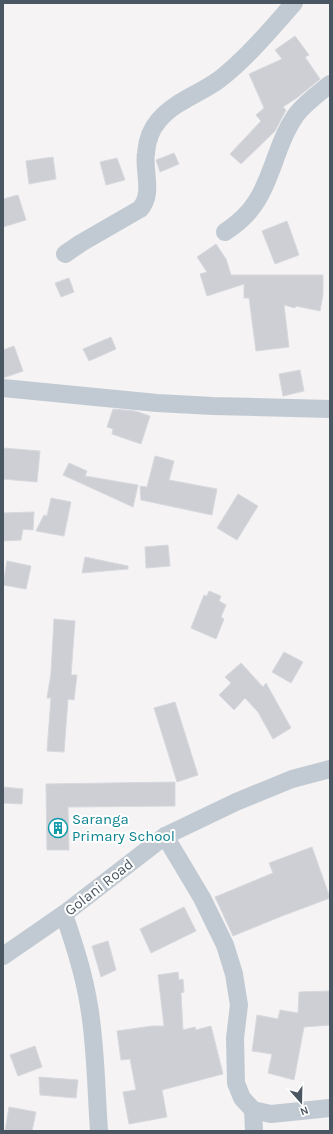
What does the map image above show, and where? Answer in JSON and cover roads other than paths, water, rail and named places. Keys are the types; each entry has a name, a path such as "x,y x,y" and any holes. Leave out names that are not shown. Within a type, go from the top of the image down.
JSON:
{"street":[{"path":"65,254 81,243 140,209 145,203 146,195 145,154 150,134 160,119 179,103 218,80 241,62 294,3"},
{"path":"225,232 239,222 256,203 266,183 282,142 296,115 330,84"},
{"path":"3,388 157,403 330,409"},
{"name":"Golani Road","path":"3,956 64,914 165,836 236,802 292,779 330,769"},
{"path":"165,836 202,898 225,945 234,974 238,1005 235,1038 236,1083 242,1098 253,1110 271,1114 330,1108"},
{"path":"64,914 81,965 89,1007 97,1079 99,1131"},
{"path":"253,1110 254,1131"}],"place":[{"name":"Saranga Primary School","path":"58,828"}]}
